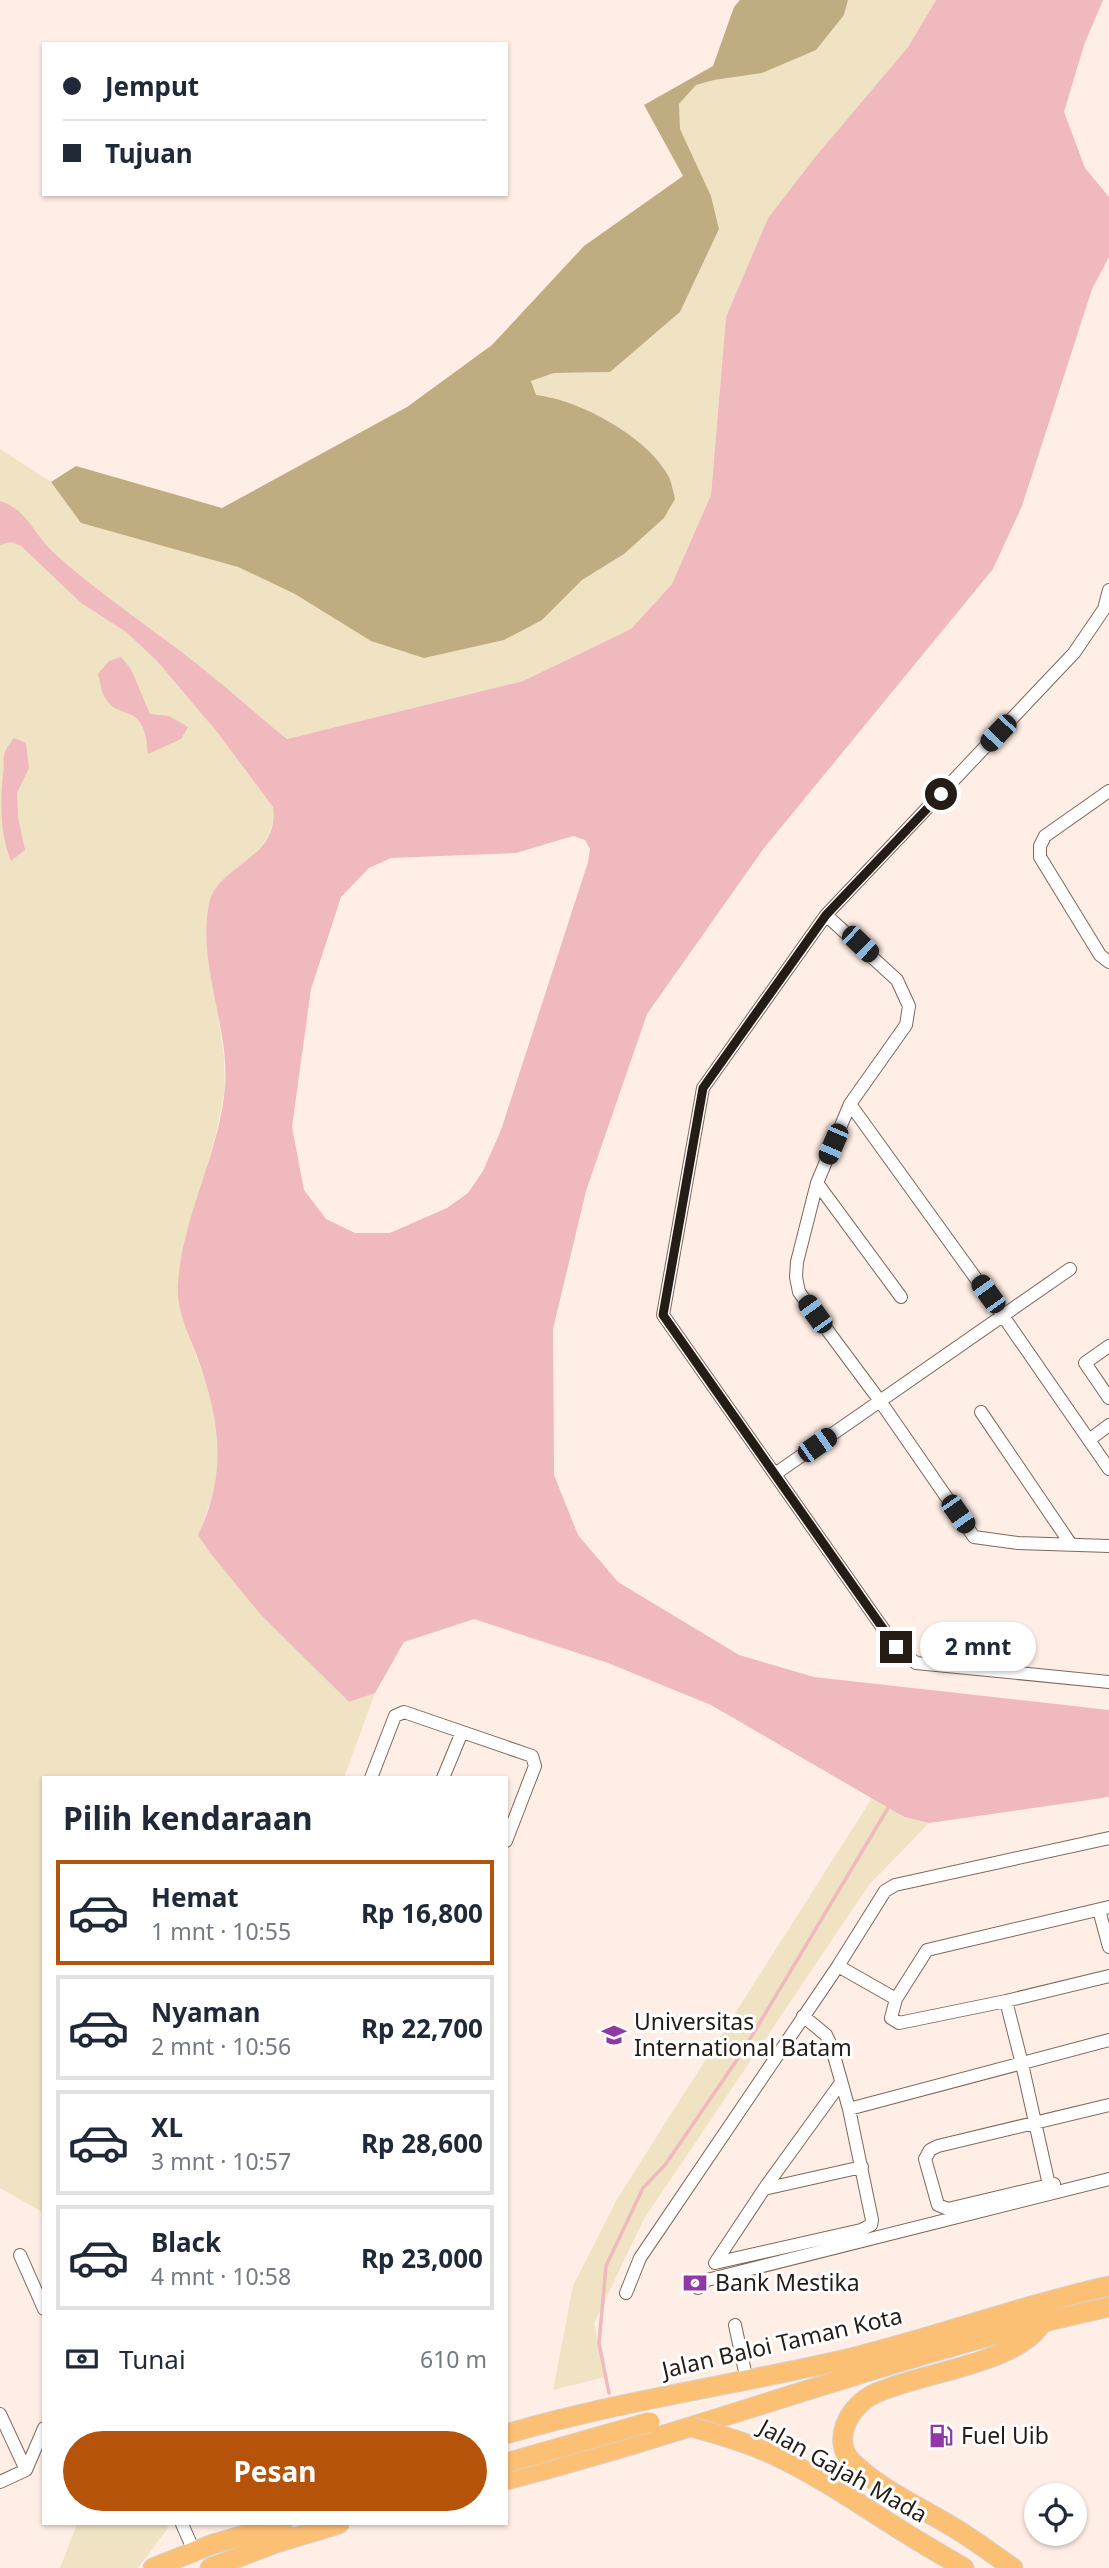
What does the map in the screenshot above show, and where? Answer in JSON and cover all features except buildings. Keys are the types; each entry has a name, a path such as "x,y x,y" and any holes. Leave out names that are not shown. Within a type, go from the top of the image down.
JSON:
{"highway":[{"name":"Jalan Baloi Taman Kota","path":"508,2433 594,2410 841,2360 1109,2286"},
{"path":"1082,2292 1087,2312"},
{"name":"Jalan Baloi Taman Kota","path":"602,2455 890,2365 1109,2307"},
{"path":"1013,2568 956,2529 892,2491 852,2462 845,2452 842,2437 851,2413 859,2403 873,2394 965,2366 1018,2345 1032,2337 1041,2324"},
{"path":"508,2479 602,2455 609,2446 612,2428 608,2419 594,2410"},
{"name":"Jalan Gajah Mada","path":"508,2462 650,2422 692,2427 728,2437 776,2456 856,2501 964,2568"},
{"path":"213,2544 240,2525"},
{"path":"210,2568 276,2543 336,2525"},
{"path":"153,2568 213,2544 275,2526"}],"street":[{"path":"1109,590 1107,614 1074,653 826,915 703,1088 663,1315 896,1647 916,1663 1109,1682"},
{"path":"1108,960 1100,955 1040,857 1040,846 1045,836 1109,791"},
{"path":"826,915 897,979 909,1006 906,1025 850,1104 817,1183 797,1262 799,1292 880,1401 974,1537 1018,1543 1109,1546"},
{"path":"850,1104 1003,1315 1109,1469"},
{"path":"817,1183 901,1297"},
{"path":"775,1474 1070,1269"},
{"path":"1109,1346 1085,1363 1109,1398"},
{"path":"981,1412 1070,1544"},
{"path":"1089,1440 1109,1425"},
{"path":"372,1776 399,1713 404,1712 534,1759 535,1766 508,1835"},
{"path":"444,1776 462,1732"},
{"path":"626,2293 640,2258 838,1966 880,1898 895,1885 1109,1838"},
{"path":"1109,1947 1104,1908 927,1950 896,1999 891,2018 900,2023 1109,1976"},
{"path":"838,1966 896,1999"},
{"path":"1006,2001 1023,2064 1049,2185"},
{"path":"803,2016 825,2035 831,2045 849,2109 872,2220 868,2228 715,2263 764,2189 840,2084"},
{"path":"849,2109 1109,2040"},
{"path":"1109,2105 938,2146 930,2150 925,2159 934,2196 941,2207 948,2209 1109,2171"},
{"path":"764,2189 862,2167"},
{"path":"698,2288 707,2280 1109,2179"},
{"path":"20,2255 42,2304"},
{"path":"735,2325 747,2381"},
{"path":"0,2414 26,2470"},
{"path":"0,2482 26,2470 42,2433"},
{"path":"182,2525 194,2551"}],"shaded area":[{"path":"740,0 848,0 844,15 816,50 762,73 696,85 679,104 680,129 711,196 719,229 680,312 610,372 554,373 531,381 536,395 572,404 592,413 646,448 669,477 675,499 664,518 624,554 582,580 542,620 504,640 424,658 371,641 295,594 238,567 81,523 51,482 76,466 222,508 407,407 492,345 584,246 683,176 644,105 713,66 734,7"},
{"path":"848,0 936,0 908,47 816,156 768,218 726,317 711,495 672,584 631,629 523,681 287,739 192,660 68,566 45,544 23,515 9,504 0,501 0,449 51,482 81,523 238,567 295,594 542,620 582,580 624,554 551,397 536,395 531,381 554,373 610,372 680,312 719,229 711,196 680,129 679,104 696,85 762,73 844,15"},
{"path":"936,0 1103,0 1084,45 1064,112 1085,168 1109,197 1109,257 1092,289 1022,506 993,569 764,848 647,1014 586,1191 553,1329 554,1475 578,1535 618,1582 739,1655 814,1677 1109,1710 1109,1797 929,1823 904,1817 711,1705 608,1663 474,1619 404,1642 375,1693 349,1702 261,1615 211,1554 198,1535 214,1490 217,1468 215,1424 205,1379 181,1312 178,1294 186,1235 216,1137 225,1088 223,1042 210,973 206,927 214,891 223,879 267,839 273,825 273,807 217,732 157,661 126,632 81,603 21,546 11,542 0,545 0,501 9,504 23,515 45,544 68,566 192,660 287,739 523,681 631,629 672,584 711,495 726,317 768,218 816,156 908,47","holes":["573,836 585,840 590,849 588,862 501,1130 483,1171 468,1193 447,1208 390,1233 355,1233 326,1219 304,1190 292,1127 311,989 341,897 369,868 391,858 516,853"]},
{"path":"11,541 21,546 81,603 126,632 157,661 217,732 273,807 273,819 265,841 249,859 221,881 208,944 224,1057 225,1089 215,1138 181,1260 178,1286 182,1318 208,1387 219,1452 216,1485 199,1535 252,1601 349,1702 375,1693 345,1776 42,1776 42,2212 0,2188 0,545"},
{"path":"121,657 131,669 150,714 169,716 188,727 181,739 148,754 146,737 137,718 117,709 104,696 98,674 109,661"},
{"path":"14,738 26,743 29,768 17,793 18,817 25,850 11,861 3,829 1,796 4,755"},
{"path":"872,1798 903,1817 929,1823 869,1885 644,2219 594,2323 606,2377 553,2390 573,2286 617,2199"},
{"path":"77,2525 166,2525 168,2528 138,2568 60,2568"}],"waterway":[{"path":"609,2393 599,2343 606,2266 643,2188 665,2165 741,2054 888,1808"}],"place":[{"name":"Universitas International Batam","path":"614,2035"},
{"name":"Bank Mestika","path":"695,2283"},
{"name":"Fuel Uib","path":"941,2436"}],"route":[{"path":"896,1647 663,1315 703,1088 826,915 941,794"}]}
